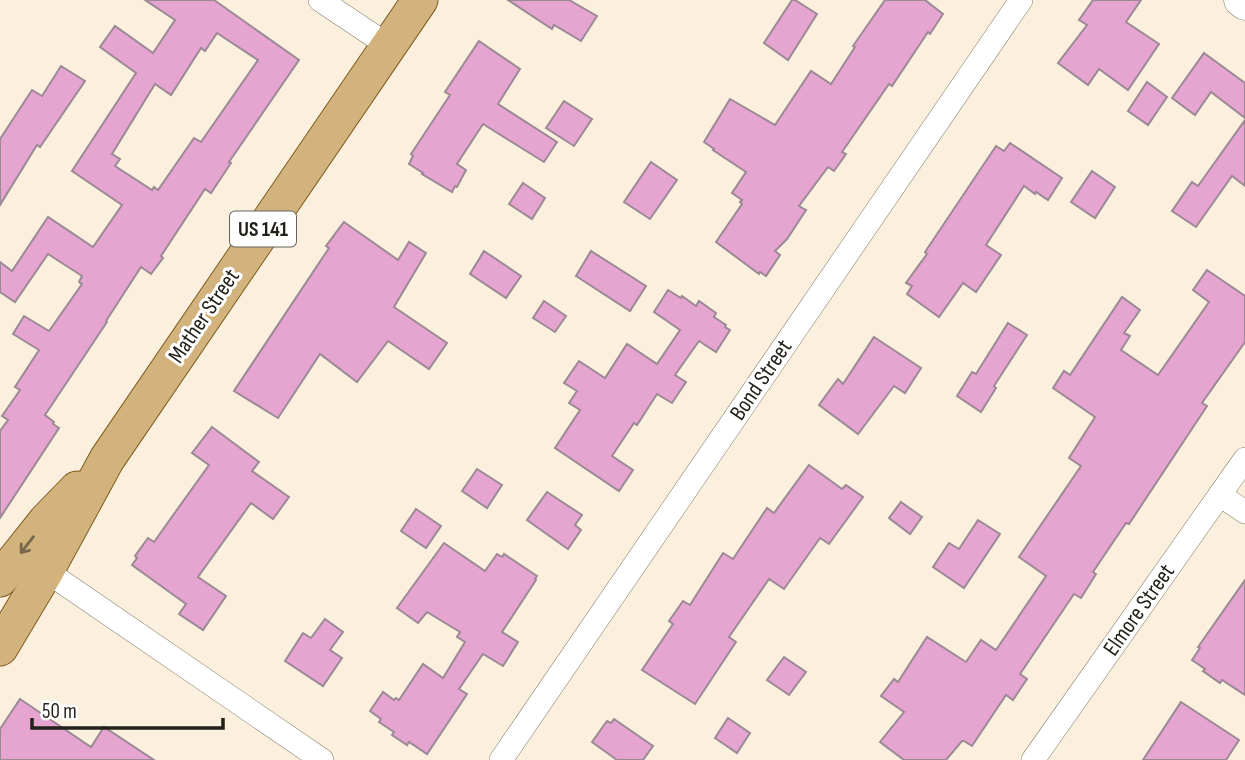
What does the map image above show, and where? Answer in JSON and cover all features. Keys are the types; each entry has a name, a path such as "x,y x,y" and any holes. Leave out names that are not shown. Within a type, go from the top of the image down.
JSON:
{"main road":[{"name":"Mather Street","path":"0,648 46,571 107,458 420,0"},
{"name":"Mather Street","path":"0,579 46,521 107,458"}],"street":[{"path":"320,0 389,46"},
{"name":"Bond Street","path":"501,760 1021,0"},
{"path":"1240,0 1245,4"},
{"name":"Elmore Street","path":"1033,760 1245,459"},
{"path":"1220,495 1245,512"},
{"path":"46,571 322,760"}],"building":[{"path":"145,0 214,0 299,60 211,193 205,189 151,274 141,267 45,415 59,428 0,518 0,431 8,420 2,416 20,390 15,387 39,350 13,334 24,316 49,331 82,284 79,282 82,276 48,254 15,302 0,292 0,262 12,271 48,217 93,247 122,205 72,171 136,73 100,47 115,26 153,53 175,20","holes":["217,33 258,60 201,142 194,138 158,190 154,187 152,190 115,166 120,159 112,154 155,84 171,95 201,48 205,51"]},
{"path":"508,0 569,0 597,16 581,41 554,25 552,29"},
{"path":"792,0 817,14 788,60 764,43"},
{"path":"885,0 925,0 943,14 892,86 889,84 842,152 846,154 834,171 828,167 799,206 806,210 787,239 775,251 780,255 766,276 760,272 759,274 716,242 742,204 742,200 732,193 746,172 704,142 730,99 775,125 811,71 831,84"},
{"path":"1093,0 1141,0 1126,22 1159,44 1128,90 1099,69 1088,85 1058,63 1087,25 1079,20"},
{"path":"479,41 520,69 498,104 557,142 544,162 483,124 457,164 466,170 452,192 409,164 413,156 411,154 450,95 445,92"},
{"path":"1204,53 1245,83 1245,118 1211,92 1195,115 1172,98"},
{"path":"61,66 85,81 40,147 37,145 0,205 0,139 32,90 42,96"},
{"path":"1147,82 1167,97 1148,125 1128,111"},
{"path":"564,101 592,119 574,146 546,128"},
{"path":"1245,120 1245,186 1232,176 1196,227 1172,211 1192,182 1198,186"},
{"path":"1010,143 1062,178 1048,200 1024,186 986,245 1001,255 976,292 963,283 939,317 907,294 912,286 906,283 996,146 1004,151"},
{"path":"651,162 677,180 650,219 624,202"},
{"path":"1092,171 1115,187 1095,218 1071,202"},
{"path":"523,183 545,198 532,219 509,204"},
{"path":"344,222 398,260 409,242 426,253 394,307 447,343 429,369 388,341 357,382 320,354 278,418 234,391"},
{"path":"484,251 521,276 506,298 470,274"},
{"path":"591,251 646,286 630,311 576,276"},
{"path":"1207,270 1245,296 1245,342 1202,403 1207,406 1129,524 1126,523 1093,572 1096,574 1081,598 1074,594 1020,674 1027,679 1013,700 1006,695 972,746 962,741 946,760 904,760 880,742 904,712 881,696 894,679 898,682 927,637 966,662 981,640 996,650 1046,576 1019,557 1081,466 1069,458 1095,417 1053,388 1064,371 1070,375 1122,297 1140,310 1124,333 1130,336 1121,350 1158,375 1209,302 1193,290"},
{"path":"668,290 696,306 699,301 716,313 714,317 730,330 716,352 699,341 675,375 686,382 672,403 657,394 637,425 634,423 612,456 633,470 619,491 555,448 580,410 569,403 577,391 564,383 579,361 605,378 627,344 657,364 680,330 654,312"},
{"path":"544,301 566,316 555,332 533,318"},
{"path":"1008,323 1027,335 994,386 996,388 981,412 957,396 972,372 976,374"},
{"path":"874,337 921,368 905,393 894,386 858,434 819,405 838,379 843,384"},
{"path":"212,427 259,462 252,471 289,497 273,519 251,503 198,577 226,596 203,630 179,614 186,604 132,565 148,538 154,542 209,465 192,453"},
{"path":"809,465 842,489 846,485 863,497 829,544 820,538 784,589 769,579 729,637 736,642 695,704 642,670 673,624 669,621 683,601 690,605 723,553 733,559 767,508 774,513"},
{"path":"477,469 502,485 487,508 462,491"},
{"path":"547,492 582,515 575,525 581,530 568,549 527,520"},
{"path":"901,502 922,517 910,534 889,518"},
{"path":"416,509 441,526 426,548 401,531"},
{"path":"978,520 1000,534 964,588 933,567 949,543 959,549"},
{"path":"444,543 485,571 497,554 502,557 504,554 537,576 502,632 518,642 503,666 483,654 459,689 467,694 427,754 392,735 394,732 379,722 381,719 370,711 383,692 394,700 399,700 423,664 443,678 465,642 457,637 460,632 427,612 418,623 397,608"},
{"path":"1245,580 1245,695 1222,680 1220,683 1192,660 1200,648 1198,647"},
{"path":"325,619 343,632 330,650 342,658 323,686 285,661 303,633 311,638"},
{"path":"784,657 806,672 789,695 767,680"},
{"path":"20,699 91,747 104,727 154,760 0,760 0,729"},
{"path":"1181,702 1239,740 1226,760 1143,760"},
{"path":"728,718 750,733 737,753 715,738"},
{"path":"614,719 653,746 643,760 617,760 592,742 607,721 611,723"}]}
